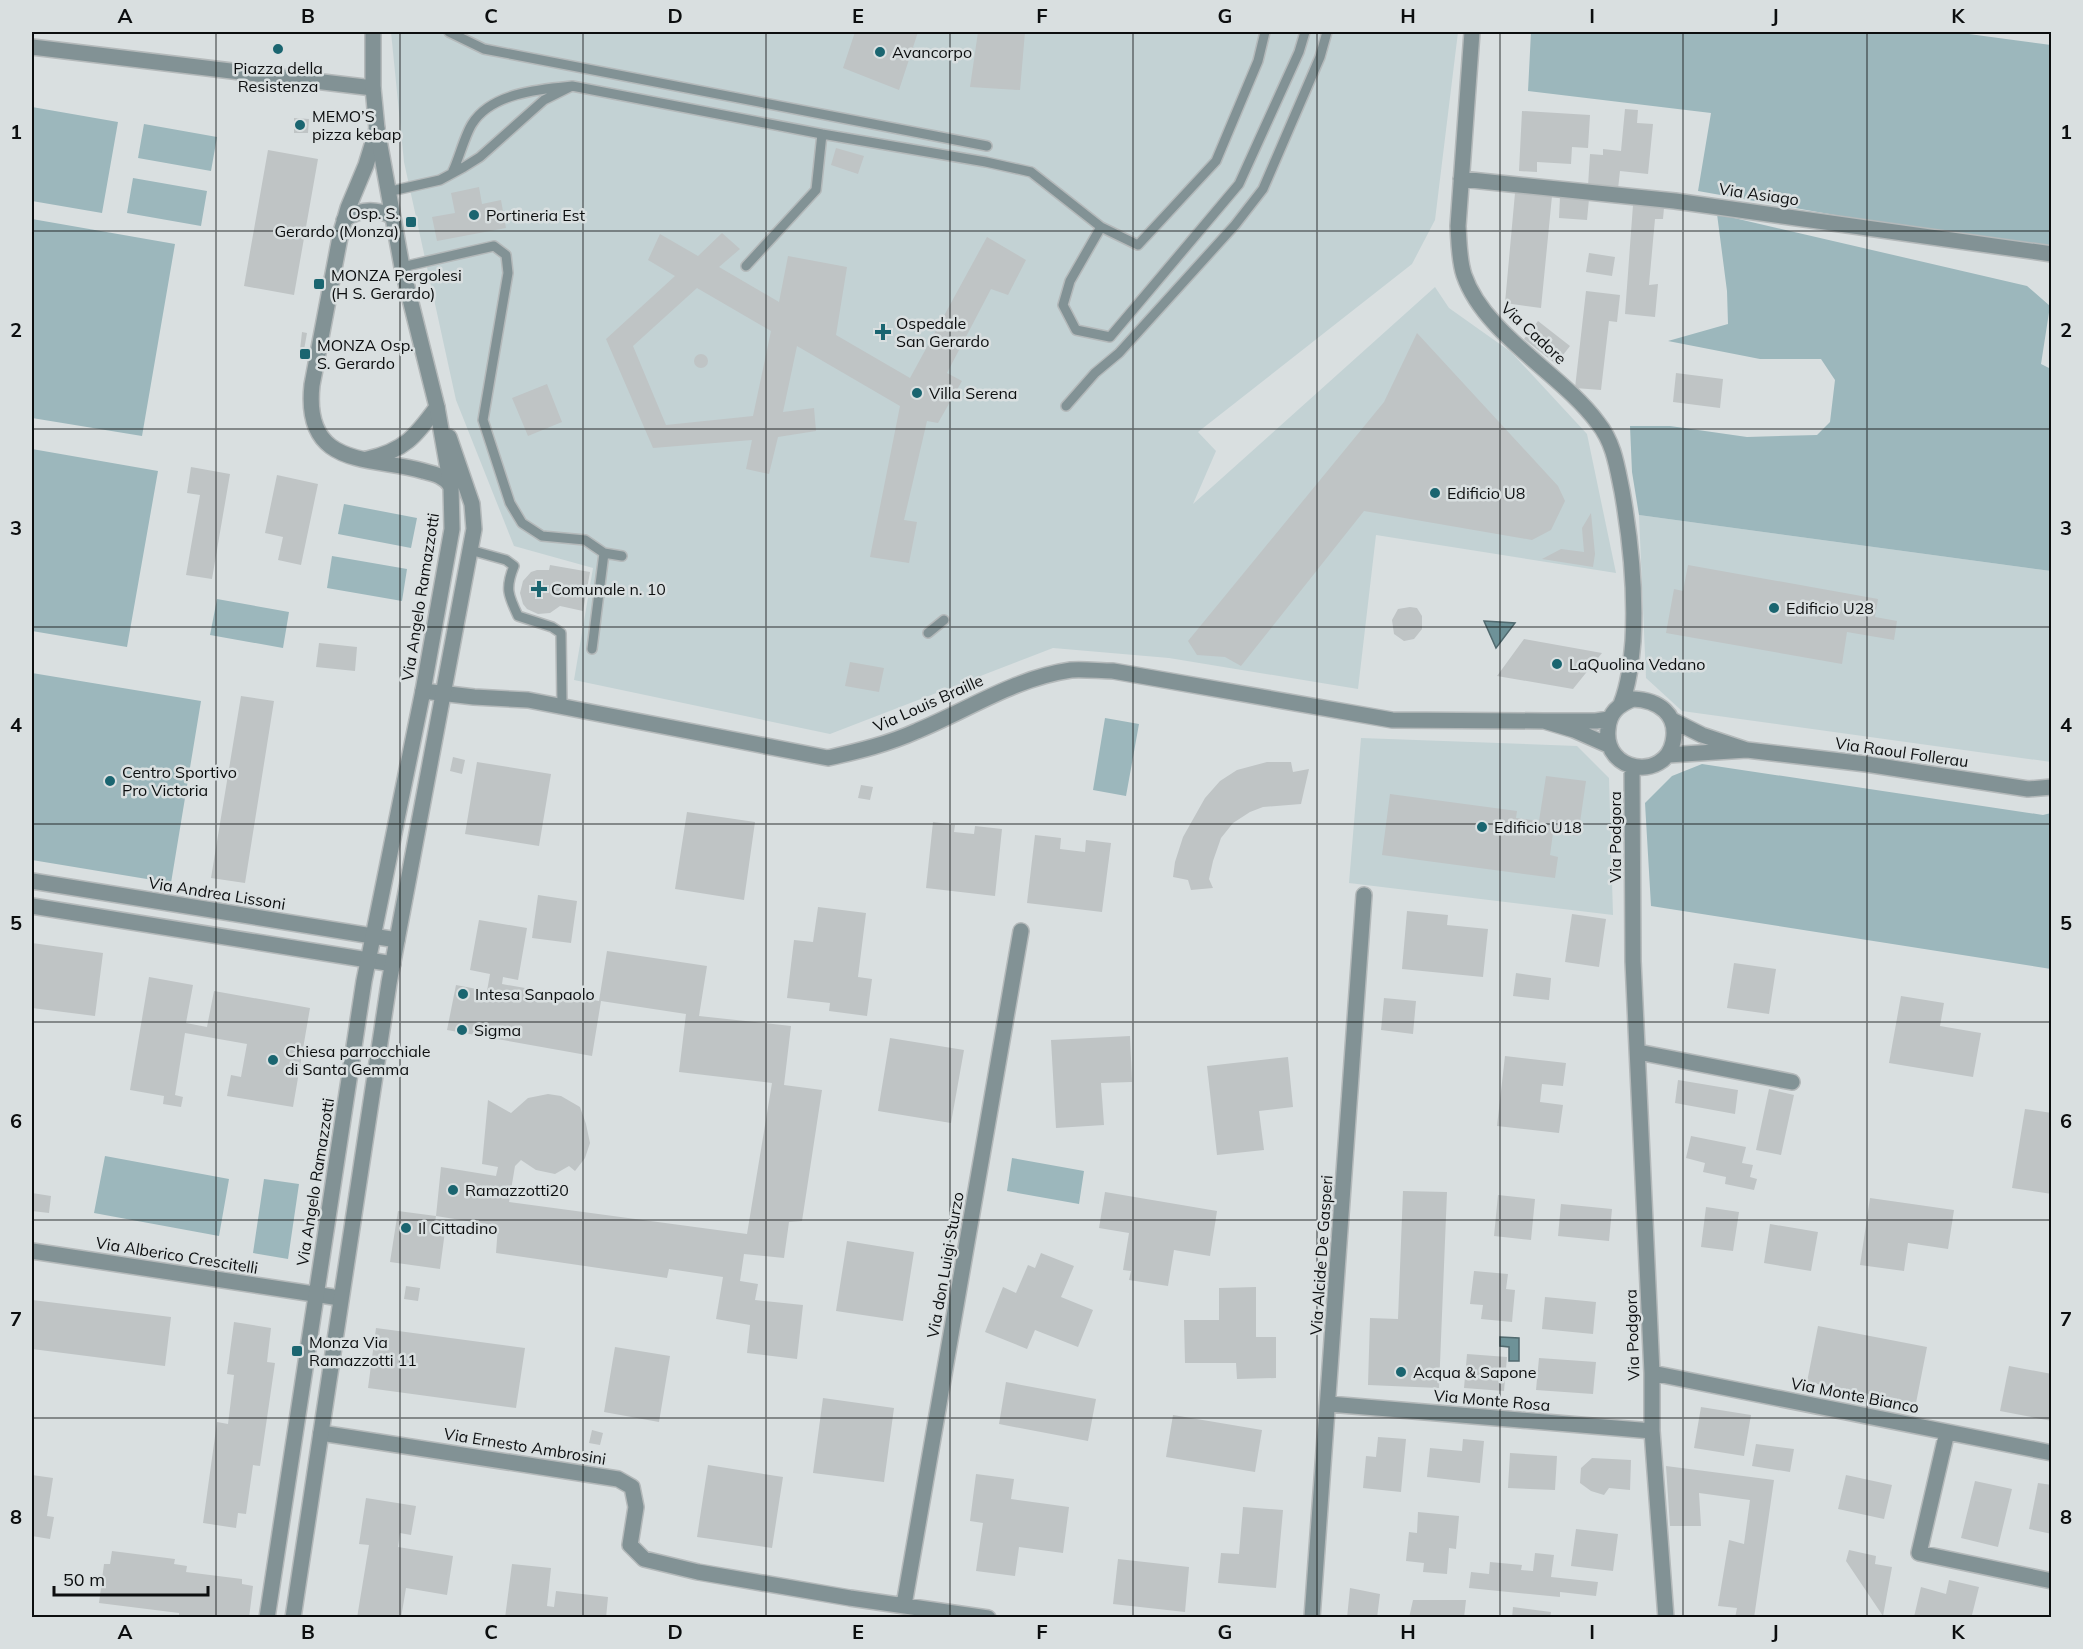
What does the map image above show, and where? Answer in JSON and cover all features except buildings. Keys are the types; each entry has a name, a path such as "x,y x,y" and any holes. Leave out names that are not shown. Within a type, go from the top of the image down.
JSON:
{"street":[{"path":"293,1617 340,1298 393,964 470,550 474,517 460,464 437,407 402,267 376,129 373,88 374,32"},
{"name":"Via Cadore","path":"1472,32 1458,226 1464,276 1481,308 1505,334 1570,392 1599,424 1610,443 1631,538 1635,589 1631,665 1621,704"},
{"path":"32,47 373,88"},
{"path":"376,129 366,165 344,220 312,386 310,408 315,427 321,436 343,454 361,460 404,466 437,474 447,480 451,486"},
{"name":"Via Asiago","path":"1461,179 1675,201 2052,254"},
{"path":"344,220 364,210 382,212 392,216"},
{"path":"361,460 377,457 405,444 416,436 437,407"},
{"name":"Via Angelo Ramazzotti","path":"267,1617 368,960 423,692 452,529 451,486 437,407"},
{"name":"Via Louis Braille","path":"423,692 528,700 828,758 869,749 918,731 995,693 1044,676 1073,670 1113,671 1392,720 1544,721"},
{"path":"1633,699 1647,700 1658,705 1672,720 1674,736 1668,755 1646,767 1632,767 1612,754 1608,746 1609,719 1621,704 1633,699"},
{"path":"1544,721 1609,719"},
{"name":"Via Raoul Follerau","path":"1672,720 1710,738 1747,750"},
{"path":"1544,721 1574,730 1608,746"},
{"name":"Via Raoul Follerau","path":"1668,755 1747,750 1866,764 2028,789 2052,787"},
{"name":"Via Podgora","path":"1632,767 1634,962 1652,1373 1652,1431 1666,1617"},
{"name":"Via Andrea Lissoni","path":"32,881 397,940"},
{"name":"Via Alcide De Gasperi","path":"1312,1617 1364,895"},
{"path":"32,906 393,964"},
{"name":"Via don Luigi Sturzo","path":"904,1605 1021,931"},
{"path":"1638,1052 1792,1082"},
{"name":"Via Alberico Crescitelli","path":"32,1251 340,1298"},
{"name":"Via Monte Bianco","path":"1652,1373 2052,1453"},
{"name":"Via Monte Rosa","path":"1329,1404 1652,1431"},
{"path":"1947,1432 1919,1553 2052,1581"},
{"name":"Via Ernesto Ambrosini","path":"321,1433 618,1479 632,1487 636,1507 630,1545 644,1559 698,1572 904,1605"},
{"path":"904,1605 988,1617"}],"lane":[{"path":"449,32 484,49 987,146"},
{"path":"453,171 472,124 488,108 531,90 572,86 1031,172 1101,227 1138,245 1216,161 1258,61 1265,32"},
{"path":"1101,227 1071,280 1063,305 1076,330 1110,337 1239,184 1299,52 1305,32"},
{"path":"1066,406 1095,373 1135,336 1235,225 1263,189 1320,57 1328,32"},
{"path":"387,192 440,180 480,156 544,100 572,86"},
{"path":"746,266 816,190 822,134"},
{"path":"402,267 494,246 506,255 508,273 483,420 510,503 522,523 542,536 585,540 604,553 622,556"},
{"path":"470,550 506,560 514,566 508,582 509,597 518,616 552,627 561,633 562,706"},
{"path":"592,649 604,553"},
{"path":"928,633 944,620"}],"shaded area":[{"name":"Ospedale San Gerardo","path":"391,32 1458,32 1435,220 1412,264 1198,432 1216,451 1193,504 1435,287 1449,308 1511,352 1587,434 1616,573 1376,535 1358,689 1169,658 1053,648 830,734 574,680 593,568 514,546 456,400 404,162"},
{"path":"1531,32 1954,32 2051,45 2051,253 1698,191 1711,113 1528,91"},
{"path":"32,107 118,122 102,213 32,201"},
{"path":"144,124 217,137 211,171 138,158"},
{"path":"133,178 207,191 201,226 127,213"},
{"path":"1717,214 2027,286 2050,306 2041,364 2051,369 2051,571 1639,515 1632,472 1630,426 1670,426 1747,437 1817,435 1830,422 1835,380 1821,359 1760,359 1668,341 1728,324 1727,291"},
{"path":"32,219 175,244 142,436 32,418"},
{"path":"32,449 158,471 127,647 32,631"},
{"path":"344,504 417,518 411,548 338,534"},
{"path":"1639,515 2051,571 2051,762 1682,711 1646,678"},
{"path":"332,556 407,569 402,601 327,588"},
{"path":"217,599 289,612 283,648 210,635"},
{"path":"1484,621 1515,623 1496,648"},
{"name":"Centro Sportivo Pro Victoria","path":"32,673 201,701 171,883 32,860"},
{"path":"1105,718 1139,724 1126,796 1093,790"},
{"path":"1361,738 1577,746 1609,778 1613,915 1349,883"},
{"path":"1702,764 2043,815 2051,813 2051,969 1651,906 1645,803 1672,776"},
{"path":"105,1156 229,1179 219,1236 94,1213"},
{"path":"1012,1158 1084,1171 1079,1204 1007,1191"},
{"path":"264,1179 299,1184 288,1259 253,1253"},
{"path":"1500,1337 1519,1338 1519,1361 1509,1361 1509,1347 1500,1346"}],"place":[{"name":"Piazza della Resistenza","path":"278,49"},
{"name":"Avancorpo","path":"880,52"},
{"name":"MEMO’S pizza kebap","path":"300,125"},
{"name":"Portineria Est","path":"474,215"},
{"name":"Osp. S. Gerardo (Monza)","path":"411,222"},
{"name":"MONZA Pergolesi (H S. Gerardo)","path":"319,284"},
{"name":"Ospedale San Gerardo","path":"883,332"},
{"name":"MONZA Osp. S. Gerardo","path":"305,354"},
{"name":"Villa Serena","path":"917,393"},
{"name":"Edificio U8","path":"1435,493"},
{"name":"Comunale n. 10","path":"539,589"},
{"name":"Edificio U28","path":"1774,608"},
{"name":"LaQuolina Vedano","path":"1557,664"},
{"name":"Centro Sportivo Pro Victoria","path":"110,781"},
{"name":"Edificio U18","path":"1482,827"},
{"name":"Intesa Sanpaolo","path":"463,994"},
{"name":"Sigma","path":"462,1030"},
{"name":"Chiesa parrocchiale di Santa Gemma","path":"273,1060"},
{"name":"Ramazzotti20","path":"453,1190"},
{"name":"Il Cittadino","path":"406,1228"},
{"name":"Monza Via Ramazzotti 11","path":"297,1351"},
{"name":"Acqua & Sapone","path":"1401,1372"}]}
